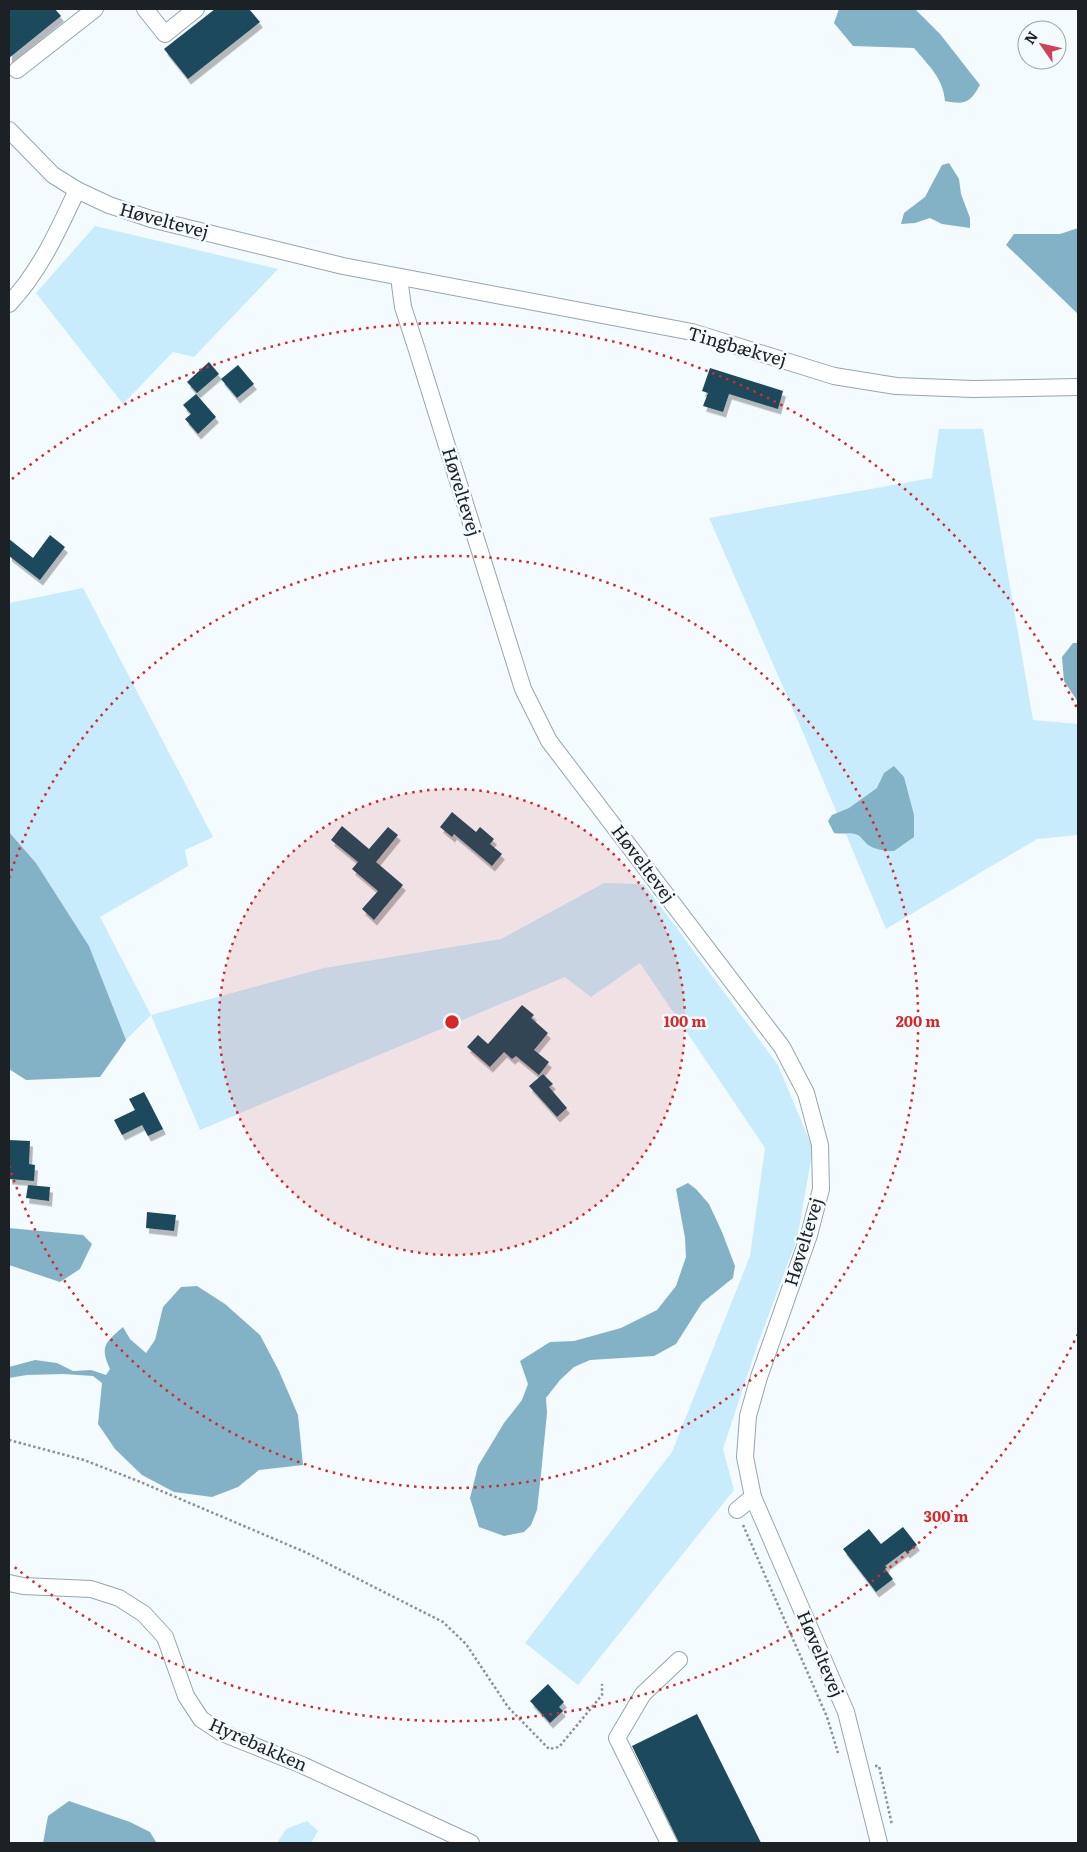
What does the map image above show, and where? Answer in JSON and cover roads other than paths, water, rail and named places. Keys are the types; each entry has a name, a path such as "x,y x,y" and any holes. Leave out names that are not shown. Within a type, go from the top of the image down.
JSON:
{"street":[{"path":"145,9 165,34 196,9"},
{"path":"17,70 86,11"},
{"name":"Høveltevej","path":"9,130 53,175 77,190 109,205 151,219 399,277 403,307 523,689 535,714 549,741 782,1047 806,1093 820,1145 821,1189 809,1235 773,1335 748,1416 746,1458 753,1497 846,1712 879,1843"},
{"path":"9,304 37,269 53,241 77,190"},
{"name":"Tingbækvej","path":"399,277 692,332 834,376 887,384 973,389 1078,387"},
{"path":"737,1510 753,1497"},
{"name":"Hyrebakken","path":"9,1583 23,1586 91,1589 119,1598 144,1614 165,1637 186,1696 201,1719 222,1733 302,1765 471,1843"},
{"path":"669,1843 617,1738 643,1694 679,1660"}]}
